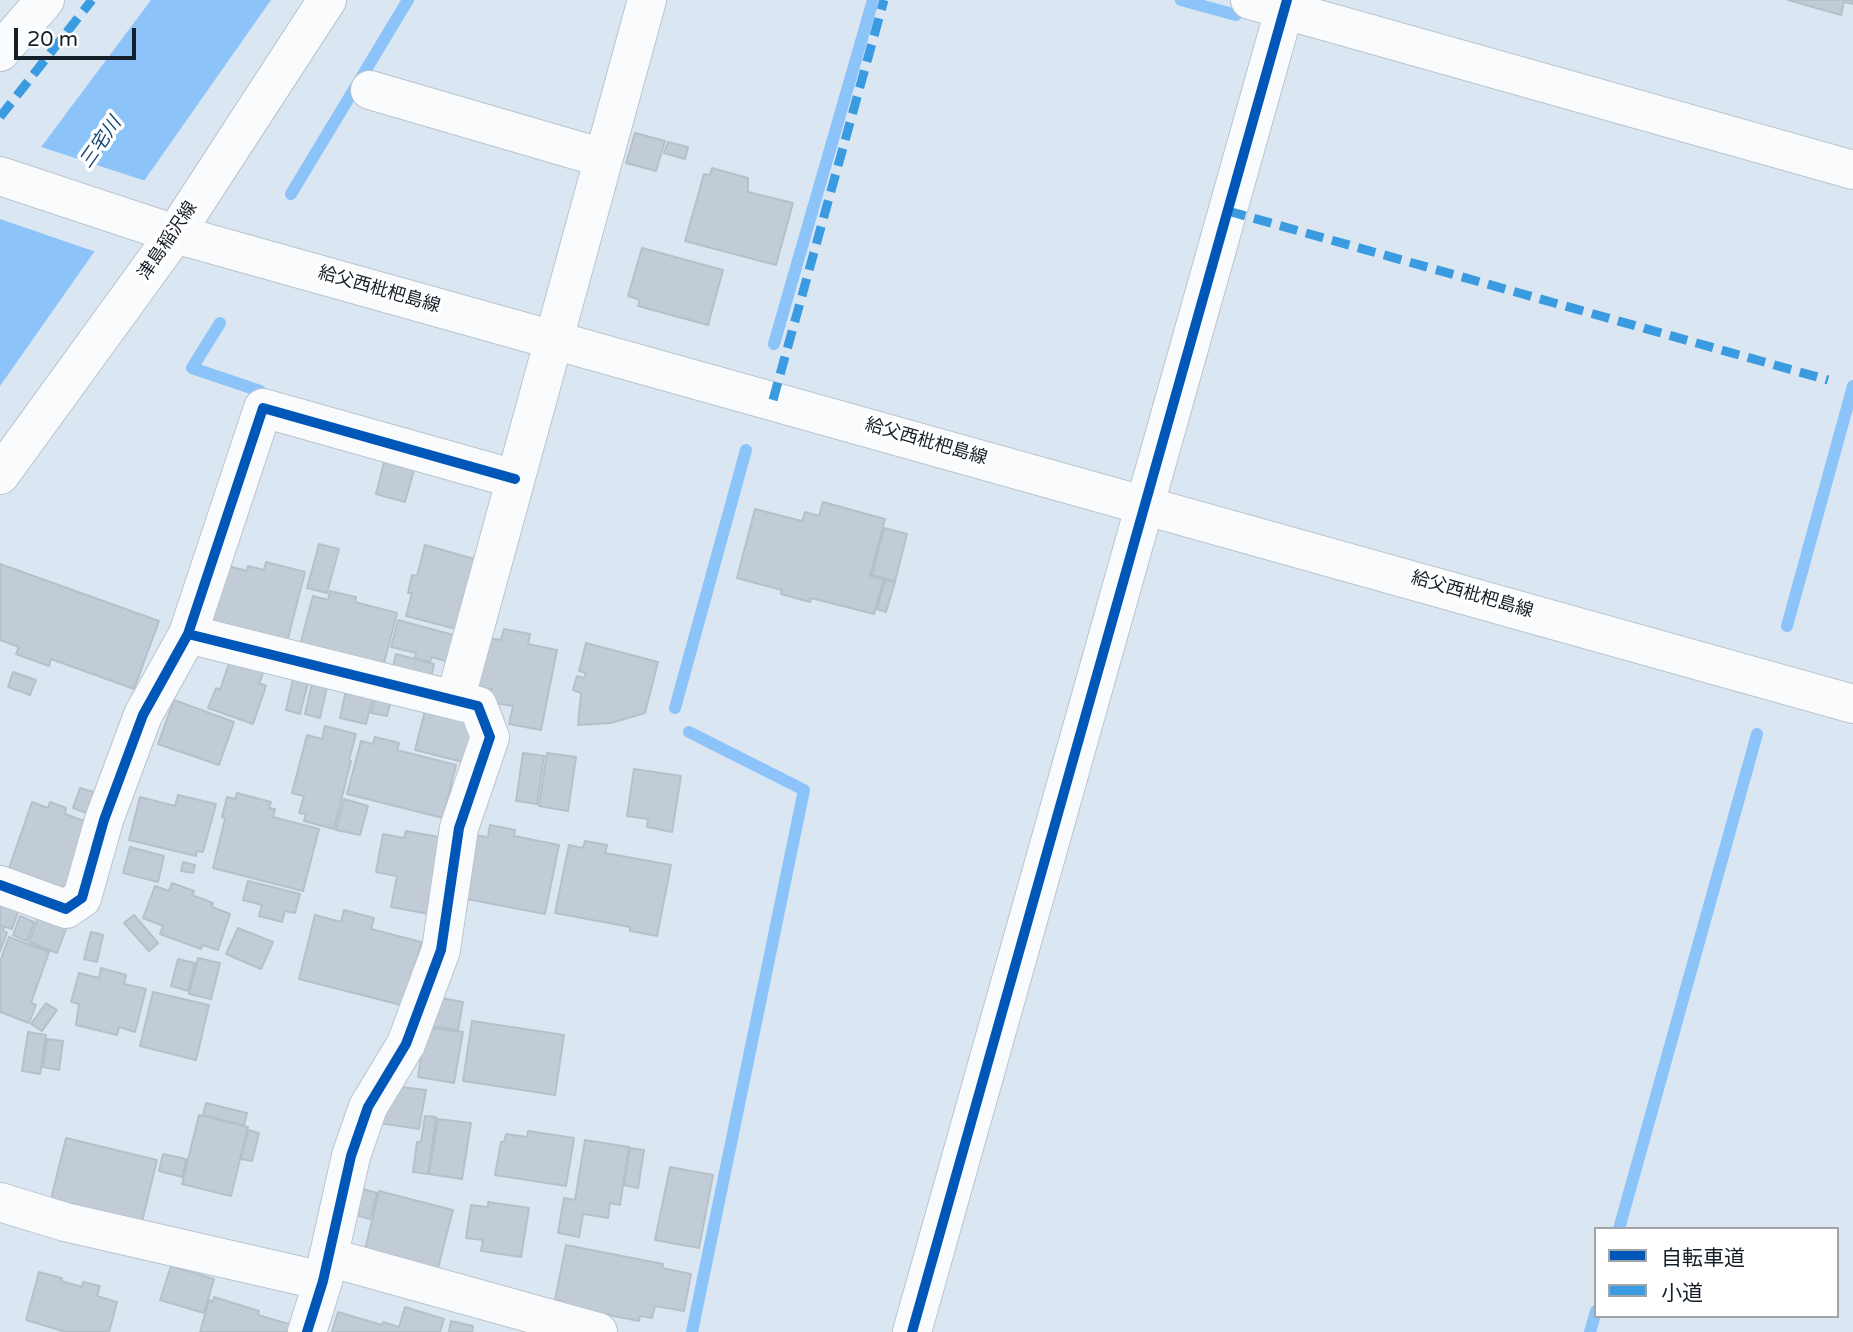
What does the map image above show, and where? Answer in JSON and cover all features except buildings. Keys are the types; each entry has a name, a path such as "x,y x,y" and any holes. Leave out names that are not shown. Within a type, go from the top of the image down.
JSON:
{"street":[{"name":"津島稲沢線","path":"0,475 175,233 327,0"},
{"path":"455,700 647,0"},
{"path":"912,1332 1146,504 1274,3 1853,170"},
{"path":"0,52 32,4"},
{"path":"370,90 603,158"},
{"name":"給父西枇杷島線","path":"0,176 175,233 1853,704"},
{"path":"0,885 66,909 82,898 104,820 143,715 188,634 263,408 515,479"},
{"path":"188,634 478,706 490,737 459,828 440,950 406,1044 368,1107 351,1156 325,1269 307,1332"},
{"path":"0,1202 65,1222 325,1269 598,1332"}],"water":[{"name":"三宅川","path":"151,0 271,0 0,386 0,202"}],"pier":[{"path":"38,146 149,182 99,253 0,219 0,196"}],"waterway":[{"path":"291,194 408,0"},
{"path":"774,344 873,0"},
{"path":"1181,0 1236,15"},
{"path":"220,323 192,368 260,391"},
{"path":"1787,626 1853,386"},
{"path":"675,708 746,450"},
{"path":"689,732 804,790 692,1332"},
{"path":"1620,1227 1757,734"},
{"path":"1590,1332 1594,1318"}],"marked path":[{"path":"0,117 92,0"},
{"path":"773,400 884,0"},
{"path":"1228,211 1828,380"}],"cycle path":[{"path":"912,1332 1287,0"},
{"path":"0,885 66,909 82,898 104,820 143,715 188,634 263,408 515,479"},
{"path":"188,634 478,706 490,737 459,828 441,950 406,1044 368,1107 351,1156 323,1281 307,1332"}]}
